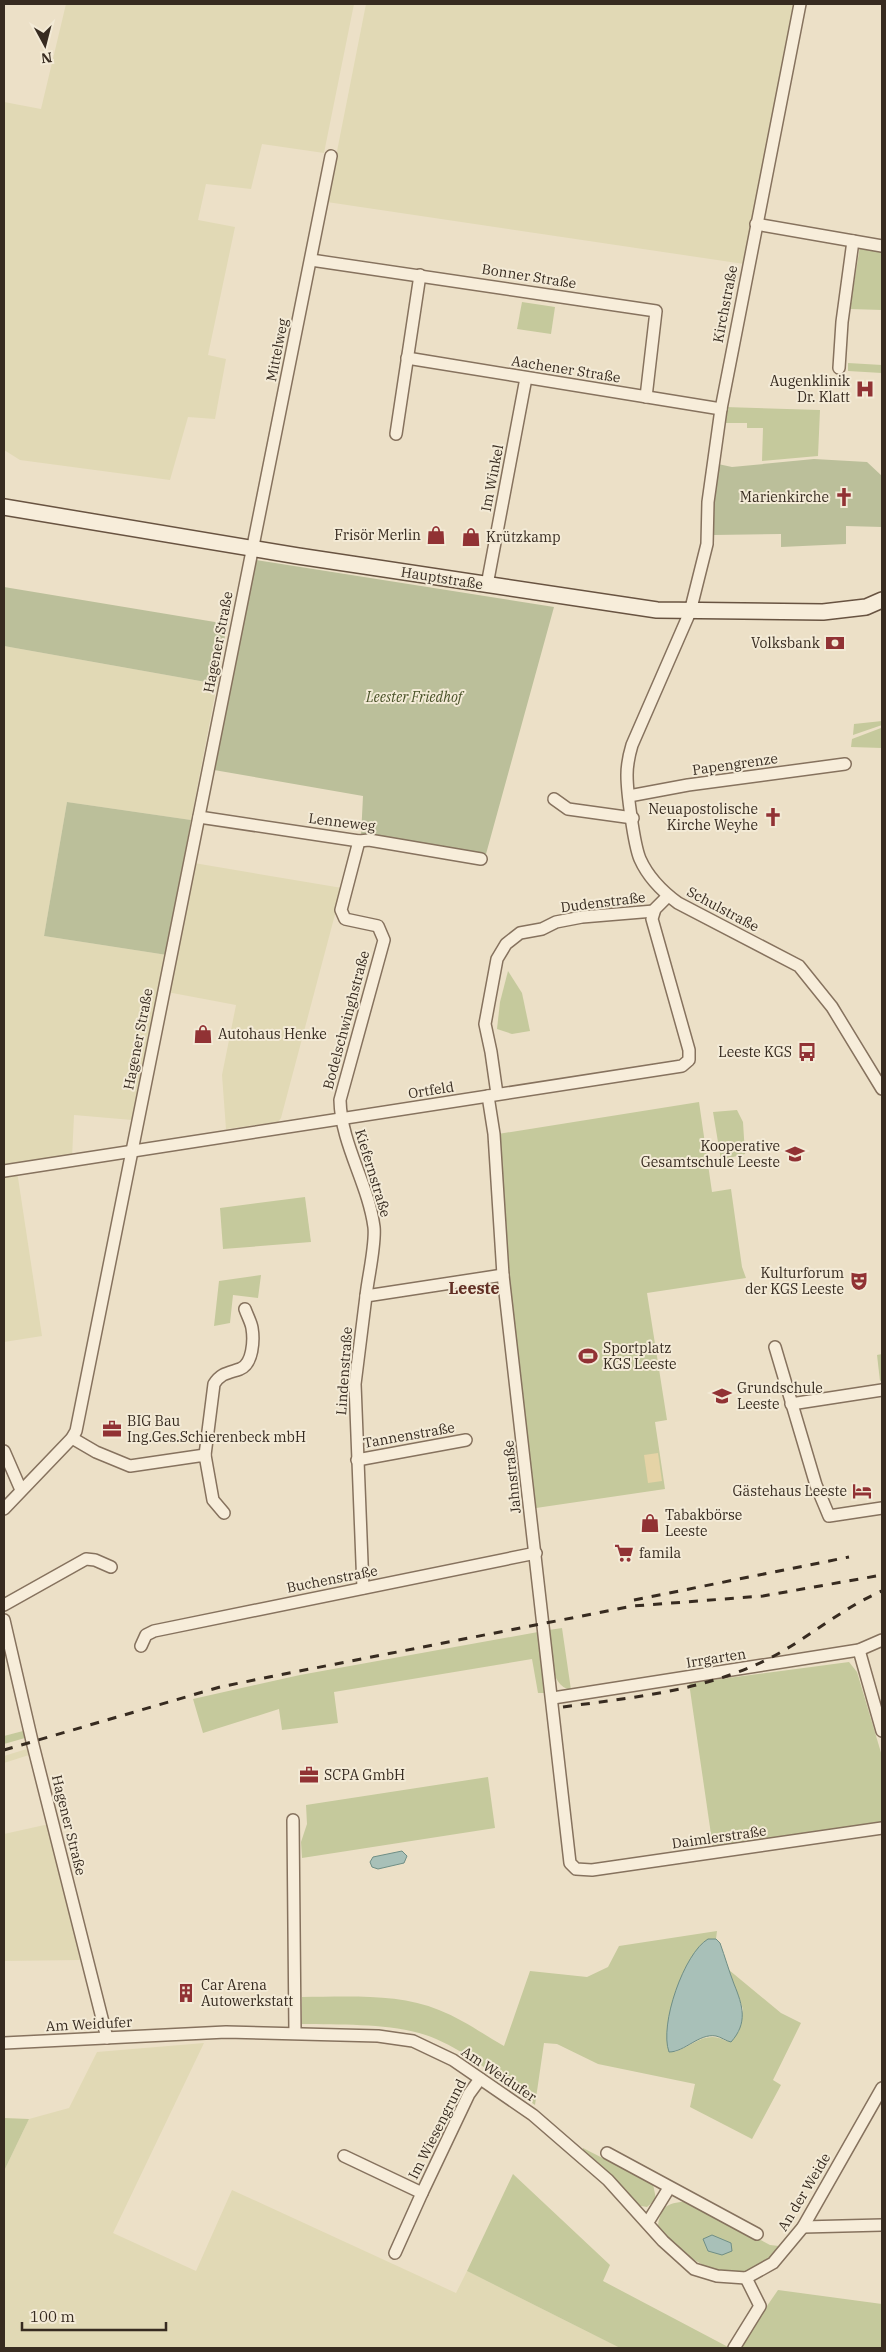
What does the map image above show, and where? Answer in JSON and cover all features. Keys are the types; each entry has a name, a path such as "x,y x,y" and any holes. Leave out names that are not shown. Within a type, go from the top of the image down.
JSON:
{"main road":[{"name":"Hauptstraße","path":"4,507 252,549 657,610 690,612 823,612 866,607 882,600"}],"street":[{"name":"Kirchstraße","path":"690,612 707,544 708,502 721,409 800,4"},
{"name":"Mittelweg","path":"252,549 331,156"},
{"path":"756,224 882,246"},
{"path":"839,368 842,322 853,241"},
{"name":"Bonner Straße","path":"310,260 656,311 646,397"},
{"path":"396,434 420,275"},
{"name":"Aachener Straße","path":"407,358 721,409"},
{"name":"Im Winkel","path":"486,585 526,378"},
{"name":"Hagener Straße","path":"72,1438 93,1349 252,549"},
{"name":"Schulstraße","path":"690,612 630,752 627,776 640,859 648,873 668,896 678,903 799,966 832,1007 882,1089"},
{"name":"Papengrenze","path":"629,796 688,785 845,764"},
{"path":"554,799 568,809 633,818"},
{"name":"Lenneweg","path":"199,817 359,841 368,840 481,859"},
{"name":"Bodelschwinghstraße","path":"340,1120 340,1100 384,940 378,926 345,919 341,910 359,841"},
{"path":"654,911 668,896"},
{"name":"Ortfeld","path":"4,1171 682,1066 689,1060 689,1050 653,926 654,911"},
{"name":"Dudenstraße","path":"492,1095 485,1024 497,959 512,937 520,933 542,929 556,922 582,917 654,911"},
{"name":"Jahnstraße","path":"492,1095 503,1275 553,1698 569,1855"},
{"name":"Kiefernstraße","path":"340,1120 368,1200 374,1228 366,1296"},
{"path":"366,1296 503,1275"},
{"name":"Lindenstraße","path":"363,1588 355,1384 366,1296"},
{"path":"224,1513 213,1500 205,1456 214,1384 219,1376 242,1368 248,1362 251,1351 252,1328 245,1309"},
{"path":"775,1347 816,1485 829,1516 882,1508"},
{"path":"791,1404 882,1390"},
{"path":"4,1509 72,1438 96,1452 130,1466 205,1456"},
{"name":"Tannenstraße","path":"357,1460 466,1440"},
{"path":"4,1451 21,1490"},
{"name":"Buchenstraße","path":"141,1646 146,1636 154,1631 536,1553"},
{"path":"4,1605 86,1559 95,1560 111,1567"},
{"name":"Hagener Straße","path":"4,1620 32,1741 107,2038"},
{"name":"Irrgarten","path":"553,1698 860,1650 882,1640"},
{"path":"860,1650 882,1731"},
{"path":"293,1820 295,2033"},
{"name":"Daimlerstraße","path":"569,1855 570,1863 576,1869 585,1871 882,1828"},
{"name":"Am Weidufer","path":"4,2043 226,2032 378,2036 412,2041 453,2060 536,2118 608,2180 681,2259 694,2269 717,2276 746,2278"},
{"name":"Im Wiesengrund","path":"395,2253 470,2094 480,2078"},
{"name":"An der Weide","path":"746,2278 773,2263 803,2227 882,2088"},
{"path":"607,2153 757,2234"},
{"name":"Im Wiesengrund","path":"344,2156 422,2193"},
{"path":"648,2222 669,2188"},
{"path":"803,2227 882,2225"},
{"path":"734,2348 760,2306 746,2278"}],"shaded area":[{"path":"66,4 354,4 324,153 262,144 251,189 206,184 198,220 235,227 208,355 226,359 215,419 188,417 170,480 20,460 4,450 4,102 41,109"},
{"path":"366,4 796,4 744,264 327,202"},
{"path":"4,646 217,684 191,820 67,802 44,936 167,955 132,1120 74,1115 72,1158 4,1168"},
{"path":"194,863 342,888 281,1118 278,1122 226,1129 222,1075 236,1005 167,992"},
{"path":"17,1171 42,1336 4,1342 4,1173"},
{"path":"30,1748 32,1754 4,1763 4,1756"},
{"path":"49,1824 80,1960 4,1961 4,1834"},
{"path":"204,2043 113,2233 196,2271 232,2190 456,2293 467,2271 620,2348 4,2348 4,2171 29,2119 69,2108 97,2052"}],"green space":[{"path":"860,246 882,250 882,310 850,309"},
{"path":"522,302 555,307 551,334 517,329"},
{"path":"848,363 882,365 882,373 848,371"},
{"path":"725,407 820,410 818,456 762,461 763,428 747,428 747,423 723,423"},
{"path":"814,459 867,462 882,476 882,527 846,526 846,544 781,547 781,534 713,535 711,502 718,464 732,467"},
{"name":"Leester Friedhof","path":"256,560 554,607 486,854 361,836 363,796 214,770"},
{"path":"4,587 227,624 217,684 4,646"},
{"path":"882,721 882,725 853,735 854,724"},
{"path":"881,728 882,748 851,747 852,739"},
{"path":"67,802 191,820 167,955 44,936"},
{"path":"508,971 522,993 530,1031 512,1034 497,1029 500,1002"},
{"name":"Sportplatz KGS Leeste","path":"699,1102 712,1192 731,1189 742,1267 746,1278 647,1293 667,1420 655,1422 665,1489 536,1508 507,1268 498,1134"},
{"path":"737,1110 743,1122 745,1154 721,1160 713,1112"},
{"path":"305,1197 311,1242 223,1249 220,1208"},
{"path":"261,1275 258,1298 233,1295 230,1323 214,1326 219,1281"},
{"path":"882,1354 882,1380 880,1381 877,1355"},
{"path":"562,1628 571,1690 564,1687 558,1681 552,1665 549,1630"},
{"path":"538,1632 544,1693 538,1693 532,1659 334,1692 338,1723 282,1730 279,1709 203,1733 193,1699 300,1675"},
{"path":"849,1662 857,1672 882,1756 882,1823 713,1848 689,1683"},
{"path":"23,1731 25,1738 4,1744 4,1736"},
{"path":"488,1777 495,1828 302,1858 301,1842 307,1824 306,1805"},
{"path":"717,1931 716,1939 708,1939 685,1968 675,1995 667,2026 675,2052 706,2038 719,2038 726,2041 739,2031 743,2009 729,1970 781,2013 801,2023 773,2080 781,2085 752,2139 690,2107 695,2084 598,2064 557,2044 544,2043 535,2105 465,2054 434,2038 419,2033 390,2028 361,2025 302,2024 302,1997 389,1998 439,2010 464,2022 504,2046 530,1971 587,1977 608,1967 619,1946"},
{"path":"4,2118 29,2119 4,2171"},
{"path":"583,2148 653,2184 656,2199 647,2207 636,2205 582,2152"},
{"path":"513,2174 610,2265 603,2281 730,2348 620,2348 467,2271"},
{"path":"689,2201 770,2245 779,2246 787,2242 783,2248 751,2271 737,2273 711,2268 687,2255 658,2226 661,2213 667,2206"},
{"path":"778,2290 882,2304 882,2348 738,2348"}],"sand":[{"path":"658,1453 662,1481 648,1483 644,1455"}],"water":[{"path":"402,1851 407,1856 404,1863 378,1869 372,1867 370,1862 373,1857"},
{"path":"708,1939 716,1939 720,1943 740,2000 742,2021 740,2028 731,2042 710,2036 704,2037 681,2049 669,2052 667,2040 668,2025 676,1991 690,1959"},
{"path":"712,2235 731,2243 732,2251 722,2255 708,2251 703,2239"}],"railway":[{"path":"634,1600 849,1557"},
{"path":"4,1750 220,1687 269,1677 633,1606 763,1596 882,1575"},
{"path":"563,1707 643,1696 722,1678 772,1657 853,1606 882,1591"}],"place":[{"name":"Augenklinik Dr. Klatt","path":"865,389"},
{"name":"Marienkirche","path":"844,497"},
{"name":"Frisör Merlin","path":"436,535"},
{"name":"Krützkamp","path":"471,537"},
{"name":"Volksbank","path":"835,643"},
{"name":"Neuapostolische Kirche Weyhe","path":"773,817"},
{"name":"Autohaus Henke","path":"203,1034"},
{"name":"Leeste KGS","path":"807,1052"},
{"name":"Kooperative Gesamtschule Leeste","path":"795,1154"},
{"name":"Kulturforum der KGS Leeste","path":"859,1281"},
{"name":"Sportplatz KGS Leeste","path":"588,1356"},
{"name":"Grundschule Leeste","path":"722,1396"},
{"name":"BIG Bau Ing.Ges.Schierenbeck mbH","path":"112,1429"},
{"name":"Gästehaus Leeste","path":"862,1491"},
{"name":"Tabakbörse Leeste","path":"650,1523"},
{"name":"famila","path":"624,1553"},
{"name":"SCPA GmbH","path":"309,1775"},
{"name":"Car Arena Autowerkstatt","path":"186,1993"}],"district":[{"name":"Leeste","path":"474,1288"}]}
